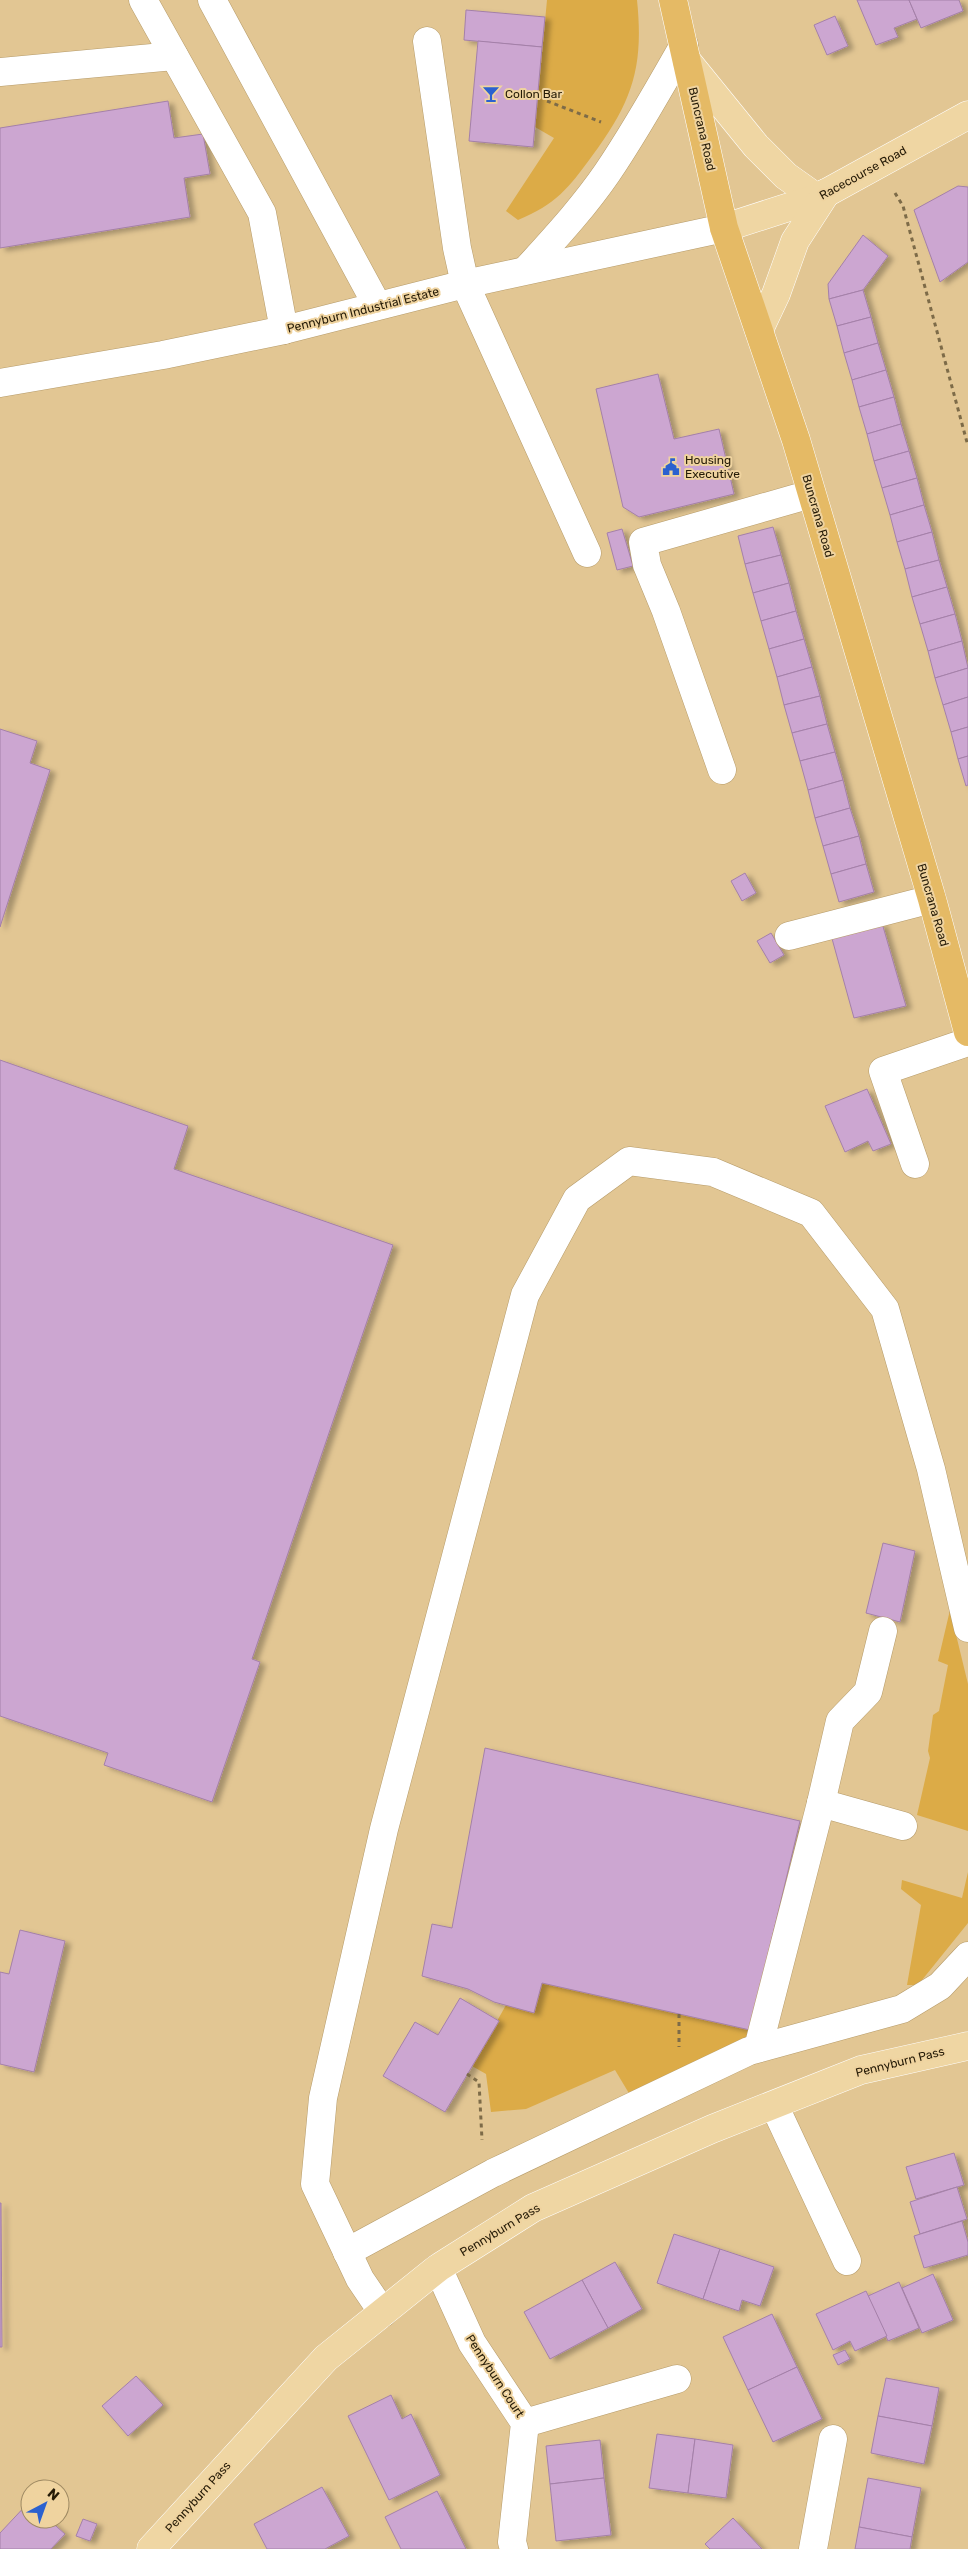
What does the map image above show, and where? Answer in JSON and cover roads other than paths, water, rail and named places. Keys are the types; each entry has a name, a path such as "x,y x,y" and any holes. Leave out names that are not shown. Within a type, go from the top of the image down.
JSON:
{"highway":[{"name":"Buncrana Road","path":"673,0 724,228 796,440 932,900 968,1032"}],"main road":[{"path":"685,53 756,146 786,176 822,196 795,241 776,294 759,330"},
{"name":"Racecourse Road","path":"724,228 822,196 968,115"},
{"name":"Pennyburn Pass","path":"151,2549 326,2358 438,2268 533,2208 667,2148 861,2070 968,2046"}],"street":[{"path":"143,0 262,213 284,330"},
{"path":"212,0 377,305"},
{"path":"426,41 457,248 465,284 587,553"},
{"path":"526,270 576,214 685,53"},
{"path":"0,72 174,56"},
{"name":"Pennyburn Industrial Estate","path":"0,383 163,355 284,330 465,284 724,228"},
{"path":"722,770 666,611 647,565 643,542 811,494"},
{"path":"789,936 932,900"},
{"path":"915,1164 882,1072 968,1042"},
{"path":"383,2313 360,2280 315,2184 323,2098 384,1829 525,1296 576,1199 629,1161 714,1172 811,1213 885,1309 931,1469 968,1628"},
{"path":"758,2048 840,1722 868,1692 883,1631"},
{"path":"821,1803 903,1826"},
{"path":"347,2252 484,2178 758,2048 902,2009 940,1986 968,1956"},
{"path":"774,2105 847,2261"},
{"name":"Pennyburn Court","path":"438,2268 472,2343 525,2423 512,2542 514,2549"},
{"path":"525,2423 677,2379"},
{"path":"813,2549 833,2439"}],"place":[{"name":"Collon Bar","path":"491,94"},
{"name":"Housing Executive","path":"671,467"}]}
